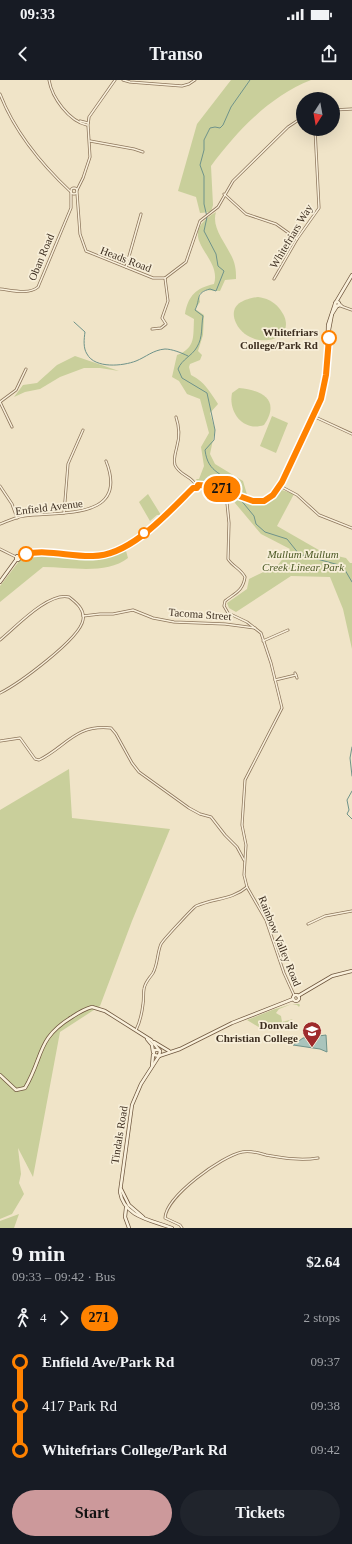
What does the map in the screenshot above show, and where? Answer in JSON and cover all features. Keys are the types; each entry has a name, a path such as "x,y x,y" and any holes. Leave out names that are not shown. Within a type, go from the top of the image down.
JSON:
{"main road":[{"path":"0,582 17,558 36,552 92,556 118,552 131,544 165,516 196,486 211,486 257,502 268,499 279,486 288,468 313,416 325,385 328,344 332,317 338,298 352,275"},
{"path":"0,1075 16,1090 25,1088 43,1045 52,1032 61,1024 89,1008 102,1010 136,1030 152,1044 153,1053 155,1056 159,1056 175,1051 232,1023 293,999 297,1001 298,996 332,976 352,971"},
{"path":"293,999 294,995 298,996"},
{"path":"146,1038 170,1051"},
{"path":"152,1041 160,1051 159,1056"},
{"path":"153,1053 155,1050 175,1051"},
{"name":"Tindals Road","path":"152,1066 153,1053"},
{"name":"Tindals Road","path":"128,1208 120,1188 132,1105 138,1090 159,1056"},
{"path":"128,1208 134,1214 172,1228"},
{"path":"128,1208 125,1215 129,1228"},
{"path":"128,1208 145,1218"},
{"path":"125,1215 134,1214"}],"street":[{"path":"49,80 57,101 78,120 88,124"},
{"path":"115,80 92,113 88,124 90,141 143,152"},
{"path":"123,80 130,82 184,86 195,80"},
{"path":"0,94 19,132 45,167 77,197"},
{"path":"340,110 352,109"},
{"name":"Heads Road","path":"76,191 80,234 85,250 92,255 153,278 165,278 186,262 197,226 203,218 218,207 232,181 248,164 296,121"},
{"name":"Whitefriars Way","path":"274,279 297,239 314,217 319,205 315,136"},
{"name":"Oban Road","path":"0,289 26,291 38,287 71,208 70,198 72,193 76,191 89,161 90,141"},
{"path":"72,193 76,191"},
{"path":"224,194 246,214 276,224 297,239"},
{"path":"126,267 141,214"},
{"path":"152,329 161,328 166,324 162,318 168,301 165,278"},
{"path":"337,304 352,310"},
{"path":"12,427 0,402 16,390 26,369"},
{"path":"313,416 352,434"},
{"path":"176,417 179,430 175,464 182,475 192,480 196,486"},
{"path":"64,513 68,464 83,430"},
{"name":"Enfield Avenue","path":"0,524 17,518 88,510 102,502 108,492 110,482 109,470 106,461"},
{"path":"0,486 12,504 17,518"},
{"path":"279,486 297,495 319,515 352,528"},
{"path":"226,491 229,523 228,558 230,563 242,572 245,577 243,587 238,593 225,601 224,606 228,613 248,622 257,628 261,633 282,708 245,780 242,825 246,845 244,860"},
{"path":"0,549 17,558"},
{"path":"0,640 42,606 55,598 64,596 71,598 79,606 83,616 81,627 75,636 16,684 0,693"},
{"name":"Tacoma Street","path":"83,616 113,614 133,610 153,618 174,622 257,628"},
{"name":"Tacoma Street","path":"245,626 248,622"},
{"path":"263,641 288,629 290,633"},
{"path":"275,680 296,674 297,678"},
{"name":"Rainbow Valley Road","path":"0,742 20,738 35,759 39,760 79,733 97,728 111,728 116,734 132,764 139,772 189,808 200,814 211,817 225,835 237,847 244,860 244,875 247,887 266,920 284,973 294,995"},
{"path":"136,1030 143,1004 145,985 155,967 161,944 166,936 182,922 196,906 241,893 247,887"},
{"path":"308,924 325,916 352,911"},
{"path":"182,1228 180,1225 165,1218 170,1204 176,1196 210,1169 238,1153 251,1152 298,1160 318,1158"}],"green space":[{"path":"231,80 311,80 282,95 268,105 243,128 221,153 211,166 213,205 211,212 200,213 196,197 178,191 197,124"},
{"path":"216,212 216,226 233,260 236,269 236,279 225,280 220,291 205,290 199,294 200,302 195,309 204,315 203,335 198,351 202,355 200,360 190,364 189,367 191,375 204,384 218,404 210,413 215,430 210,454 215,464 243,481 248,498 213,484 198,482 196,479 199,479 204,466 201,447 209,433 200,399 187,394 179,381 172,377 177,355 188,349 192,341 194,319 185,314 188,302 194,294 202,288 214,284 215,274 212,264 198,239 198,230 204,221"},
{"path":"258,297 267,299 274,303 279,308 285,319 285,328 281,335 273,339 263,340 253,338 243,333 236,323 234,317 235,307 242,301"},
{"path":"75,356 119,371 100,368 84,368 60,377 40,389 25,392 14,397 23,385 37,383 57,365"},
{"path":"239,388 262,394 270,403 269,416 264,425 250,426 239,419 235,414 231,400 232,393"},
{"path":"272,416 288,423 276,453 260,446"},
{"name":"Mullum Mullum Creek Linear Park","path":"279,489 294,494 277,526 324,553 346,558 350,563 352,563 352,649 343,609 330,577 291,576 236,612 229,608 227,603 247,589 249,579 278,565 290,549 261,534 235,503 236,496 260,503 265,502"},
{"path":"148,494 161,515 157,515 150,521 139,502"},
{"path":"126,551 128,558 109,567 88,569 43,567 0,602 0,586 20,560 25,556 38,555 94,559 105,558"},
{"path":"69,769 72,818 170,829 132,921 100,1006 60,1032 33,1177 18,1148 21,1174 19,1183 24,1194 12,1214 0,1219 0,810"},
{"path":"292,1004 279,1009 276,1013 281,1016 282,1022 293,1019 277,1028 267,1030 265,1027 262,1029 247,1020 272,1010"},
{"path":"19,1214 14,1228 0,1228 0,1221"}],"water":[{"path":"326,1035 327,1052 320,1049 293,1045 303,1038"}],"waterway":[{"path":"240,495 239,487 213,469 207,458 205,450 214,440 215,430 207,393 182,378 178,369 195,350 199,343 202,332 203,316 195,310 199,296 202,292 210,289 216,291 224,271 218,266 216,254 204,231 207,217 204,204 204,176 200,165 204,150 204,140 210,128 220,128 223,125 231,107 250,80"},
{"path":"74,322 85,332 84,346 86,352 91,359 96,362 110,365 130,363 165,349 174,350 188,356"},
{"path":"240,499 254,516 256,524 265,532 287,539 299,554 339,565 345,570 352,582"},
{"path":"352,747 350,758 352,776"},
{"path":"352,791 347,800 349,810 347,814 352,819"}],"bus line":[{"name":"271","path":"26,554 36,552 103,556 118,552 131,544 165,516 194,487 197,488 198,485 211,486 257,502 268,499 273,495 282,482 321,399 328,366 329,338"}],"place":[{"name":"Whitefriars College/Park Rd","path":"329,338"},
{"name":"Donvale Christian College","path":"312,1048"}]}
